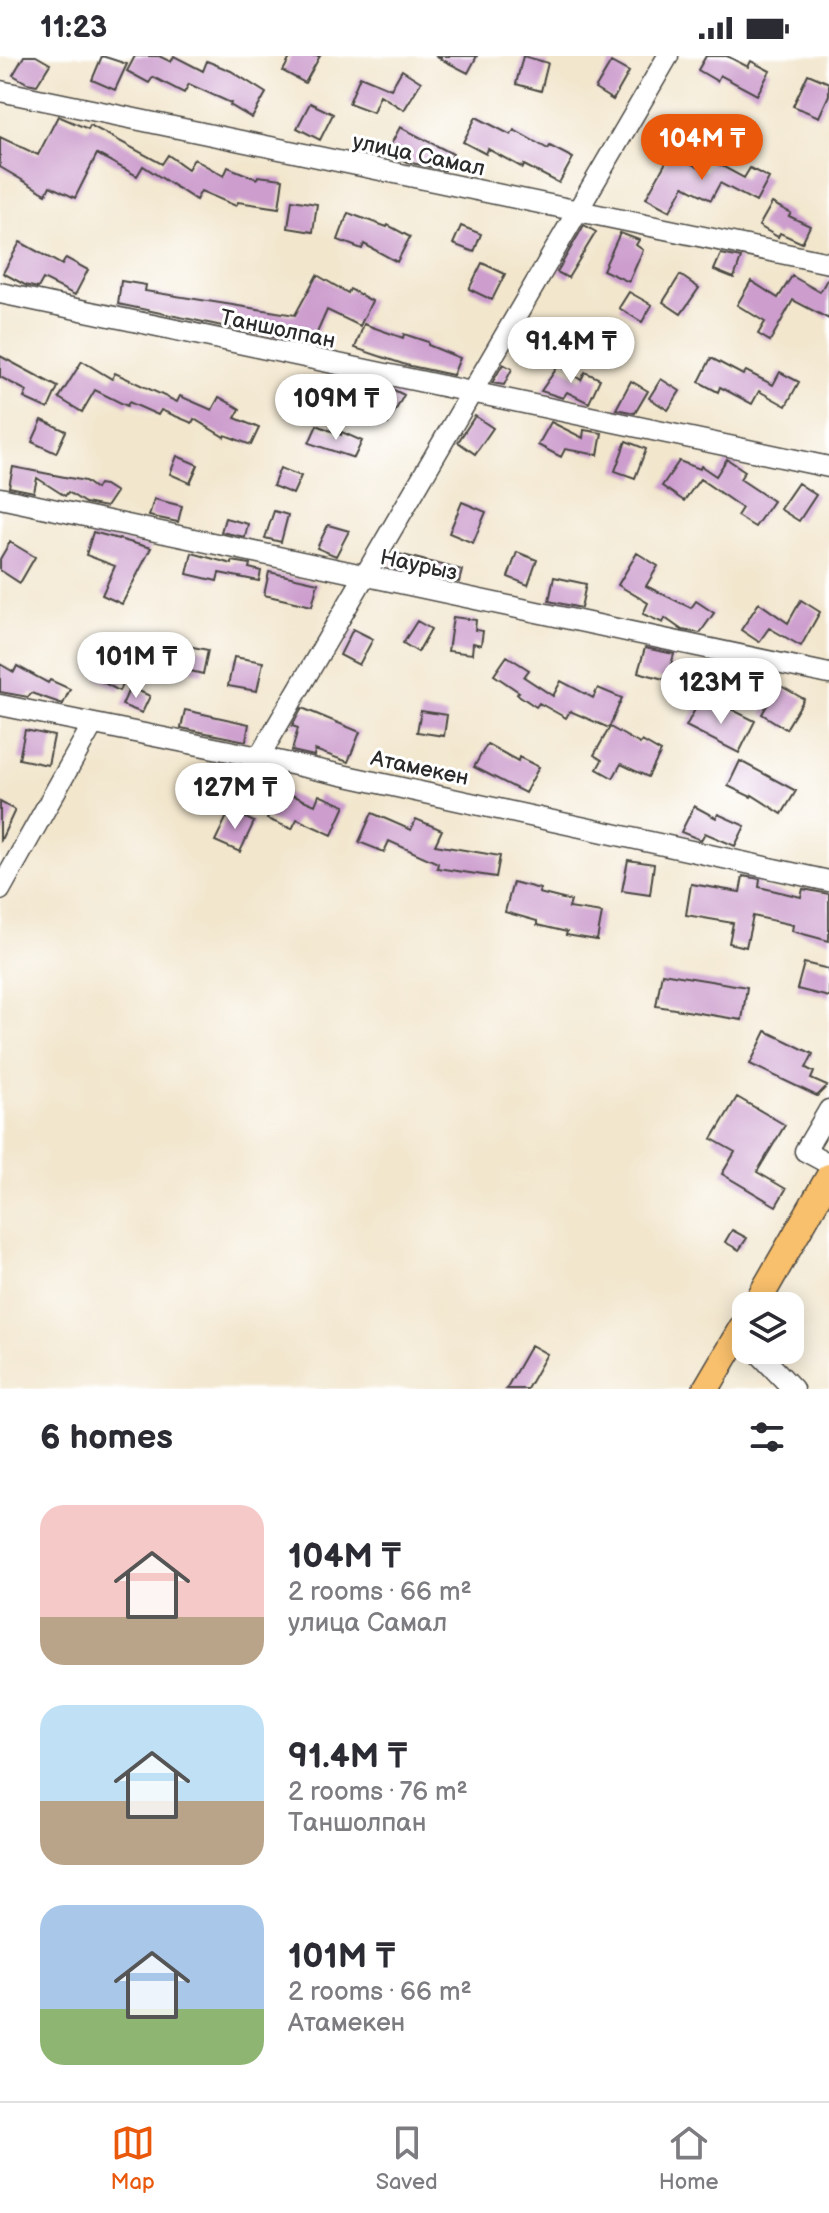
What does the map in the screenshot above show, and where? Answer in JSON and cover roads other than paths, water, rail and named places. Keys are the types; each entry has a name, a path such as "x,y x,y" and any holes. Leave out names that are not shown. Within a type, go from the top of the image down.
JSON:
{"main road":[{"path":"763,1292 829,1177"},
{"path":"706,1389 732,1355"}],"street":[{"path":"259,757 668,56"},
{"name":"улица Самал","path":"0,91 829,263"},
{"name":"Таншолпан","path":"0,293 829,467"},
{"name":"Наурыз","path":"0,498 829,674"},
{"name":"Атамекен","path":"0,705 259,757 829,881"},
{"path":"1,885 93,724"},
{"path":"829,1110 805,1151 829,1164"},
{"path":"771,1364 793,1389"}]}
